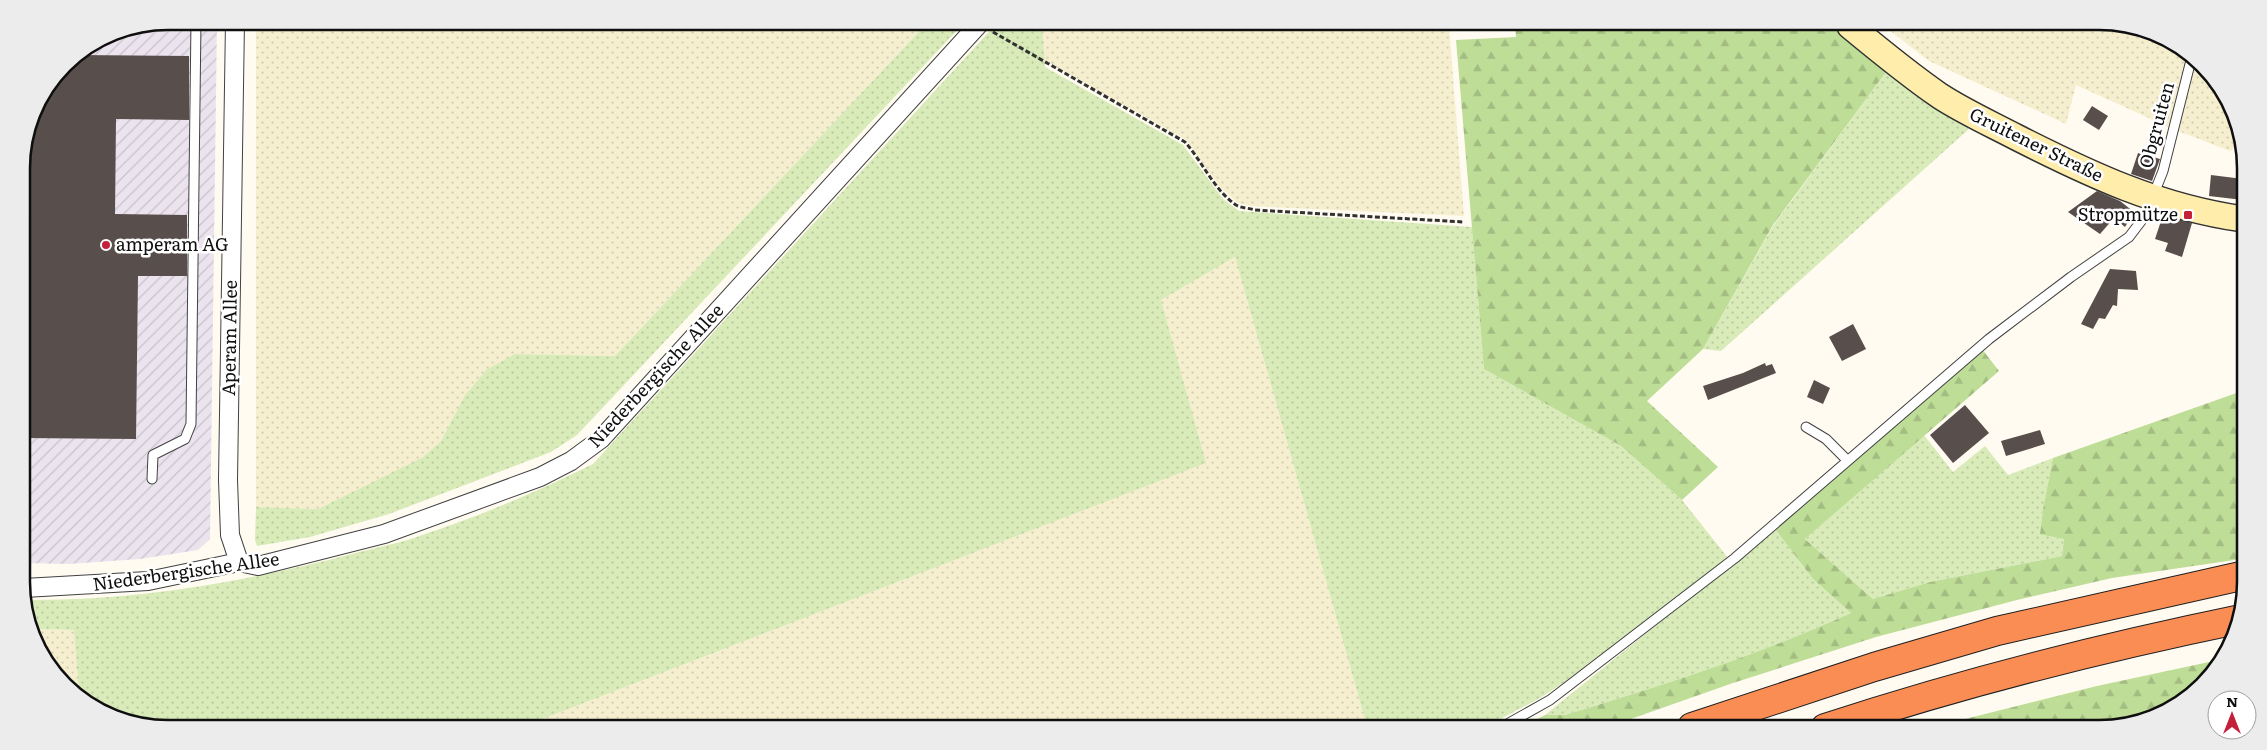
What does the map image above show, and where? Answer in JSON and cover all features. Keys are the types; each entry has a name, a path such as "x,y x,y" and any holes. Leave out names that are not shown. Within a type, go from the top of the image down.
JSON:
{"highway":[{"path":"1716,720 1874,667 1997,631 2237,577"},
{"path":"1849,720 1915,698 2005,674 2150,638 2231,621"}],"main road":[{"name":"Gruitener Straße","path":"1855,30 1891,61 1941,97 2050,154 2152,199 2189,210 2237,218"}],"street":[{"name":"Aperam Allee","path":"235,30 228,480 230,535 239,562"},
{"name":"Niederbergische Allee","path":"30,588 148,581 239,562 258,566 384,534 540,477 571,461 600,440 975,30"}],"lane":[{"path":"152,479 153,455 185,440 191,424 196,30"},
{"name":"Obgruiten","path":"1514,720 1550,700 1735,558 1989,339 2071,277 2129,237 2145,216 2163,171 2190,64"},
{"path":"1806,427 1826,439 1847,460"}],"path":[{"path":"990,30 1185,142 1200,160 1216,186 1237,205 1255,210 1464,222"}],"shaded area":[{"path":"217,30 210,539 198,550 140,559 68,564 30,563 30,159 35,132 48,99 59,84 70,70 99,48 124,37 150,31"},
{"path":"256,30 920,30 615,356 515,354 487,369 465,395 441,441 423,457 318,509 256,507"},
{"path":"1042,30 1449,30 1464,216 1250,206 1238,203 1220,187 1186,140 1044,60"},
{"path":"1889,30 2099,30 2135,35 2168,48 2190,64 2203,77 2223,107 2230,124 2235,147 2230,151 2173,129 2076,85 2066,124 1929,61"},
{"path":"1235,257 1365,720 540,720 1205,463 1161,300"},
{"path":"38,629 75,630 79,687 70,680 48,651"}],"green space":[{"path":"920,30 957,30 577,435 551,452 389,514 310,537 257,546 255,540 256,507 318,509 423,457 441,441 465,395 487,369 515,354 615,356"},
{"path":"991,30 1042,30 1045,67 1183,145 1223,199 1239,211 1472,227 1484,369 1621,446 1682,500 1728,558 1586,668 1540,698 1498,720 1365,720 1235,257 1161,300 1206,463 540,720 150,719 132,715 99,702 79,687 74,630 38,629 37,626 31,600 107,597 190,588 312,564 407,540 447,527 552,484 593,464"},
{"path":"1515,30 1841,30 1889,68 1773,225 1703,349 1647,401 1718,467 1682,500 1621,446 1484,369 1456,40 1516,37"},
{"path":"1889,68 1969,129 1721,351 1703,349 1773,226"},
{"path":"1982,349 1999,371 1805,539 1873,599 1930,582 2062,556 2064,539 2040,534 2053,458 2237,393 2237,560 2112,578 2017,600 1876,637 1733,683 1628,720 1535,720 1545,715 1565,715 1710,669 1781,643 1851,613 1813,579 1775,529"},
{"path":"1924,435 1953,472 1985,446 2008,475 2053,458 2040,533 2064,539 2062,556 1930,582 1873,599 1805,539"},
{"path":"1775,529 1813,579 1851,613 1781,643 1638,693 1565,715 1545,715"},
{"path":"2211,662 2203,673 2176,697 2143,713 2126,717 2108,720 1961,720 2097,686"}],"building":[{"name":"amperam AG","path":"89,55 189,56 189,120 116,119 115,214 187,215 187,276 138,276 136,439 30,438 31,150 35,132 48,99 70,70"},
{"path":"2092,106 2108,116 2099,130 2083,120"},
{"path":"2138,153 2160,159 2152,181 2131,174"},
{"path":"2211,175 2237,178 2237,199 2209,196"},
{"path":"2097,191 2120,201 2134,212 2125,227 2114,218 2100,234 2068,212"},
{"path":"2163,215 2192,223 2182,257 2165,251 2168,243 2155,239"},
{"path":"2110,269 2136,271 2138,290 2118,289 2117,306 2113,305 2105,319 2099,318 2093,329 2081,324"},
{"path":"1853,324 1866,349 1842,361 1829,337"},
{"path":"1765,363 1766,366 1772,364 1776,373 1708,400 1703,386 1743,373"},
{"path":"1814,380 1830,388 1823,404 1807,397"},
{"path":"1965,405 1989,433 1953,463 1930,435"},
{"path":"2040,430 2045,444 2006,456 2001,441"}],"place":[{"name":"Stropmütze","path":"2188,215"},
{"name":"amperam AG","path":"106,245"}]}
